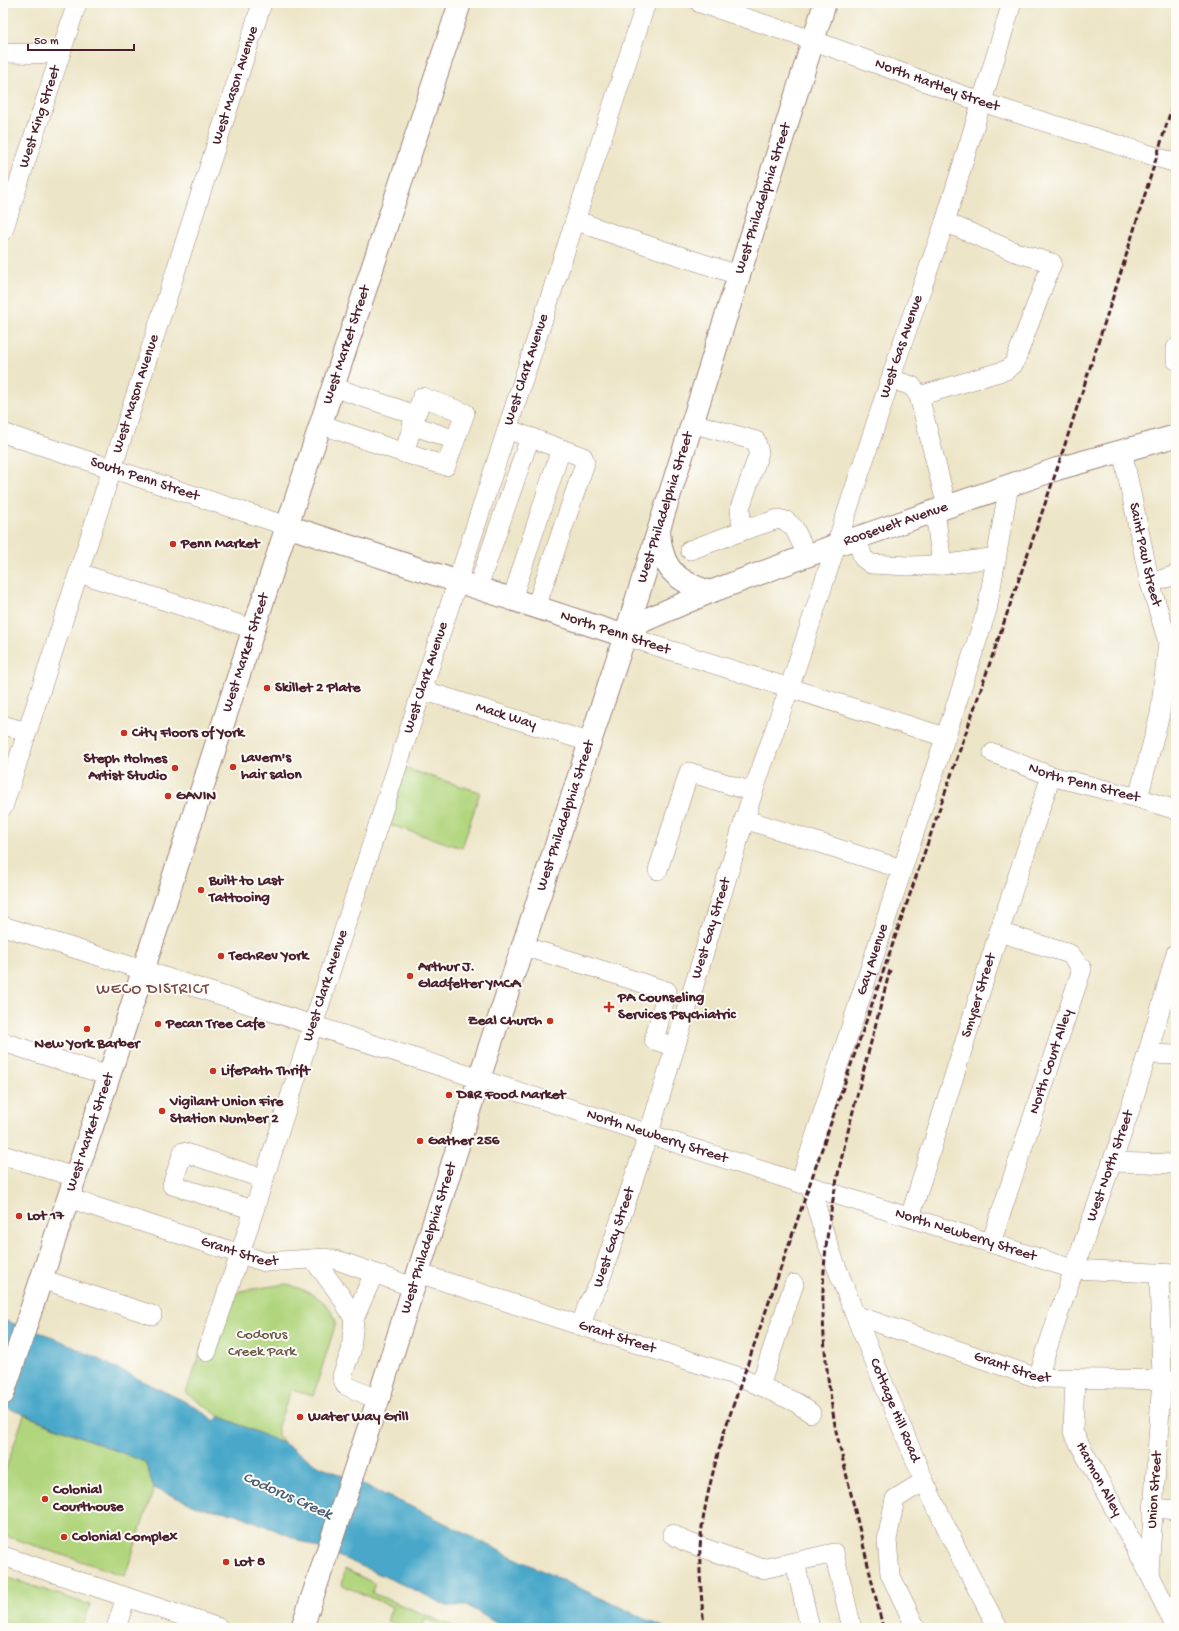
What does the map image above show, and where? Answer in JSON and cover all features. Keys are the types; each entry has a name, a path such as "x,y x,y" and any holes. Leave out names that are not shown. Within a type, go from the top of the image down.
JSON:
{"main road":[{"name":"West Market Street","path":"3,1394 109,1076 320,424 460,3"},
{"name":"West Philadelphia Street","path":"302,1628 378,1400 478,1079 590,742 825,3"},
{"name":"Roosevelt Avenue","path":"624,636 643,621 710,592 836,545 1057,469 1176,436"},
{"name":"North Penn Street","path":"287,526 624,636"},
{"path":"658,529 660,548 669,568 680,579 694,587 710,592"}],"street":[{"name":"West King Street","path":"3,230 77,3"},
{"name":"West Mason Avenue","path":"5,797 10,762 27,732 262,3"},
{"name":"West Clark Avenue","path":"207,1352 422,690 468,584 507,429 646,3"},
{"name":"North Hartley Street","path":"700,3 812,40 982,102 1176,162"},
{"name":"West Gas Avenue","path":"789,689 891,379 945,222 1011,3"},
{"path":"3,53 60,54"},
{"path":"575,220 738,275"},
{"path":"919,396 1006,370 1014,364 1052,263 1015,252 945,222"},
{"path":"1176,348 1176,360"},
{"path":"891,379 912,386 919,396 941,509 942,565"},
{"path":"333,387 414,420 456,440"},
{"path":"320,424 404,453 446,466 465,412 422,397 404,453"},
{"path":"692,423 756,441 759,453 740,508 742,531"},
{"path":"507,429 583,457 585,463 536,607"},
{"name":"South Penn Street","path":"3,433 112,470 287,526"},
{"path":"468,584 530,437"},
{"path":"512,599 561,449"},
{"name":"Saint Paul Street","path":"1122,450 1150,583 1172,640 1160,714 1138,798"},
{"name":"Gay Avenue","path":"805,1184 902,869 987,610 1010,485"},
{"path":"690,550 778,519 786,521 794,528 808,556"},
{"path":"857,538 863,558 871,564 908,566 942,565 996,557"},
{"path":"79,573 253,629"},
{"path":"1150,583 1176,575"},
{"name":"North Penn Street","path":"624,636 945,737"},
{"name":"West Gay Street","path":"581,1326 588,1304 599,1284 649,1133 744,820 789,689"},
{"name":"Mack Way","path":"422,690 590,742"},
{"path":"3,725 27,732"},
{"name":"North Penn Street","path":"993,753 1051,776 1138,798 1176,810"},
{"path":"658,870 690,772 753,792"},
{"name":"Smyser Street","path":"910,1217 999,932 1051,776"},
{"path":"744,820 902,869"},
{"name":"North Newberry Street","path":"3,926 1073,1269 1168,1273"},
{"name":"North Court Alley","path":"991,1243 1082,969 1070,954 999,932"},
{"path":"522,946 691,998"},
{"name":"West North Street","path":"1038,1378 1060,1306 1112,1162 1148,1054 1176,953"},
{"path":"667,991 654,1040 675,1047"},
{"path":"3,1042 109,1076"},
{"path":"1148,1054 1176,1055"},
{"path":"254,1210 172,1185 183,1152 264,1179"},
{"path":"3,1155 75,1177"},
{"path":"1112,1162 1176,1164"},
{"name":"Cottage Hill Road","path":"805,1184 855,1315 924,1481 962,1560 998,1628"},
{"name":"Grant Street","path":"68,1198 265,1262 326,1258 340,1261 374,1273 416,1280 581,1326 743,1378 797,1403 811,1413"},
{"path":"313,1258 341,1296 354,1319"},
{"path":"374,1273 354,1319 351,1351 342,1376 345,1385 378,1400"},
{"name":"Union Street","path":"1149,1573 1154,1508 1169,1380 1168,1273"},
{"path":"41,1279 152,1316"},
{"path":"760,1386 794,1284"},
{"name":"Grant Street","path":"855,1315 1038,1378 1169,1380"},
{"name":"Harmon Alley","path":"1075,1379 1073,1432 1149,1573"},
{"path":"916,1628 890,1574 888,1540 895,1499 924,1481"},
{"path":"1154,1508 1176,1510"},
{"path":"672,1534 684,1541 763,1569 834,1553 852,1628"},
{"path":"3,1556 219,1628"},
{"path":"795,1562 810,1628"},
{"path":"1149,1573 1174,1620"},
{"path":"116,1628 126,1596"}],"green space":[{"path":"404,768 480,792 462,848 387,824"},
{"name":"Codorus Creek Park","path":"286,1284 302,1289 324,1302 333,1315 336,1323 313,1396 291,1390 278,1426 278,1436 285,1444 219,1416 186,1393 214,1315 240,1291"},
{"path":"24,1415 145,1462 154,1488 125,1576 3,1535 3,1477"},
{"path":"345,1569 376,1584 372,1593 456,1628 445,1628 426,1619 421,1628 408,1628 387,1621 392,1607 342,1585"},
{"path":"3,1576 90,1605 83,1627 87,1628 28,1628 3,1620"}],"water":[{"name":"Codorus Creek","path":"3,1320 53,1337 194,1406 215,1421 219,1416 285,1444 316,1464 419,1510 500,1551 665,1628 504,1628 468,1606 447,1606 350,1561 234,1513 201,1508 154,1488 145,1462 3,1406"}],"railway":[{"path":"704,1628 700,1569 701,1534 708,1491 723,1435 1057,469 1121,272 1176,94"},
{"path":"883,1628 836,1431 825,1351 823,1291 826,1247 833,1200 854,1107 890,970"}],"place":[{"name":"Penn Market","path":"173,544"},
{"name":"Skillet 2 Plate","path":"267,688"},
{"name":"City Floors of York","path":"124,733"},
{"name":"Lavern's hair salon","path":"233,767"},
{"name":"Steph Holmes Artist Studio","path":"175,768"},
{"name":"GAVIN","path":"168,796"},
{"name":"Built to Last Tattooing","path":"201,890"},
{"name":"TechRev York","path":"221,956"},
{"name":"Arthur J. Gladfelter YMCA","path":"410,976"},
{"name":"PA Counseling Services Psychiatric","path":"609,1007"},
{"name":"Zeal Church","path":"550,1021"},
{"name":"Pecan Tree Cafe","path":"158,1024"},
{"name":"New York Barber","path":"87,1029"},
{"name":"LifePath Thrift","path":"213,1071"},
{"name":"D&R Food Market","path":"449,1095"},
{"name":"Vigilant Union Fire Station Number 2","path":"162,1111"},
{"name":"Gather 256","path":"420,1141"},
{"name":"Lot 17","path":"19,1216"},
{"name":"Water Way Grill","path":"300,1417"},
{"name":"Colonial Courthouse","path":"45,1499"},
{"name":"Colonial Complex","path":"64,1537"},
{"name":"Lot 8","path":"226,1562"}],"district":[{"name":"WECO DISTRICT","path":"153,990"}]}
